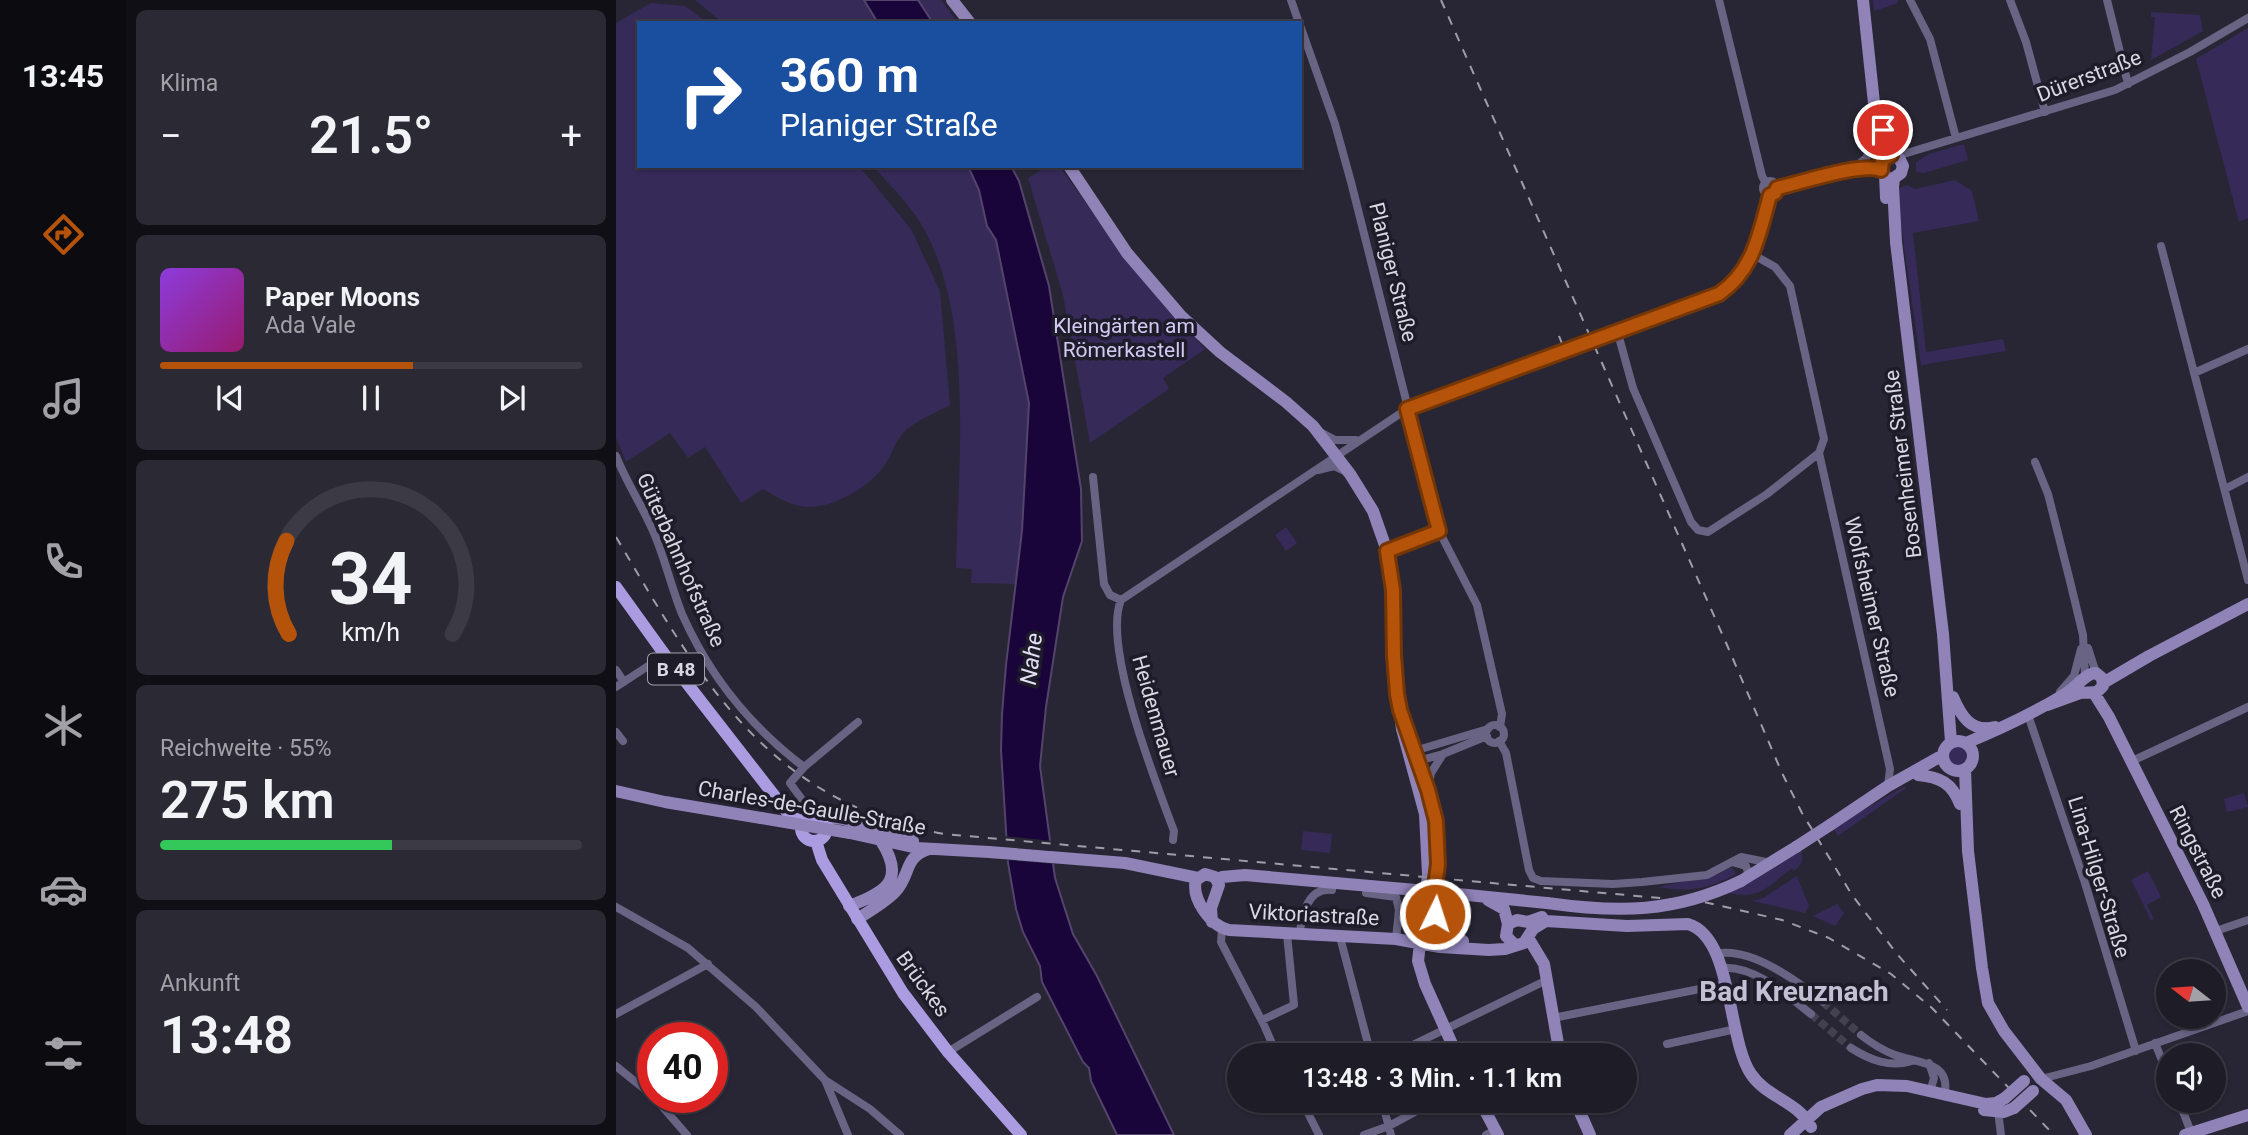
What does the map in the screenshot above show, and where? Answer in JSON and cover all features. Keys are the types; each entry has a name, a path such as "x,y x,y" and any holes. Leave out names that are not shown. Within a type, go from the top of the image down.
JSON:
{"main road":[{"name":"B 48","path":"616,587 665,655 787,812 792,817 812,818"},
{"path":"812,818 825,822 827,830 823,837 816,841 805,837 801,830 812,818"},
{"name":"Brückes","path":"816,841 820,855 849,906 903,993 948,1052 1021,1135"}],"street":[{"path":"953,0 969,21"},
{"name":"Planiger Straße","path":"1291,0 1299,21"},
{"path":"1720,0 1762,176 1766,183 1765,191 1770,195"},
{"name":"Bosenheimer Straße","path":"1863,0 1877,131 1880,149 1890,164 1886,196 1896,242"},
{"path":"1910,0 1930,39 1956,138"},
{"path":"2010,0 2023,32 2045,112"},
{"path":"2107,0 2128,84"},
{"name":"Dürerstraße","path":"1890,164 1934,144 2045,112 2128,84 2248,18"},
{"name":"Planiger Straße","path":"1302,30 1335,124 1351,182 1439,531 1477,606 1502,714 1500,727 1504,734 1499,741 1506,752 1529,870 1533,878 1541,881 1613,884 1642,882 1707,875 1732,862"},
{"name":"Bosenheimer Straße","path":"1875,95 1893,187 1896,242 1948,681 1963,745"},
{"path":"1850,170 1873,148 1877,131"},
{"path":"1858,165 1890,164"},
{"path":"1093,477 1104,584 1110,595 1121,600 1407,409 1719,294 1733,284 1744,271 1770,195 1775,193 1777,188 1850,170 1890,164"},
{"path":"1070,168 1127,253 1181,316 1220,352 1286,402 1312,426 1350,474 1373,511 1387,551 1393,590 1395,674 1400,710 1425,814 1429,857 1412,929 1396,939"},
{"path":"1766,183 1773,182 1777,188"},
{"path":"2161,246 2248,580"},
{"name":"Wolfsheimer Straße","path":"1752,254 1775,267 1790,286 1824,439 1819,453 1890,769 1888,786"},
{"path":"1617,330 1633,388 1691,522 1698,530 1709,532 1767,494 1819,453"},
{"path":"2194,373 2248,349"},
{"path":"1391,418 1404,421 1415,436"},
{"path":"1312,426 1335,440 1359,439"},
{"name":"Güterbahnhofstraße","path":"616,456 655,536 681,611 701,654 730,695 804,767"},
{"name":"Ringstraße","path":"2035,462 2048,494 2094,683 2130,762 2216,930 2248,1009"},
{"path":"1312,471 1334,466 1350,474"},
{"path":"2225,489 2248,477"},
{"path":"1387,551 1439,531"},
{"name":"Heidenmauer","path":"1121,600 1116,629 1122,672 1154,779 1174,831 1173,839"},
{"path":"1966,821 1947,746 1963,745 2028,715 2248,604"},
{"path":"2048,705 2074,676 2080,659 2083,635"},
{"path":"616,687 665,655"},
{"path":"616,670 624,682"},
{"name":"Bosenheimer Straße","path":"1948,681 1963,745"},
{"path":"1953,696 1965,720 1973,726 1986,729 2015,721"},
{"path":"2130,762 2248,707"},
{"name":"Lina-Hilger-Straße","path":"2028,715 2085,883 2136,1051"},
{"path":"859,722 804,767 790,783 812,818 848,820 913,841 929,849"},
{"path":"1413,757 1443,754 1488,733 1492,726 1500,727"},
{"path":"616,732 623,741"},
{"path":"1413,757 1488,733"},
{"path":"1488,733 1492,742 1499,741"},
{"path":"1862,805 1901,779 1951,765 1971,764 1963,745"},
{"path":"1428,790 1431,773 1443,754"},
{"path":"1413,757 1428,790 1438,842 1438,874 1433,902 1435,914 1444,929 1464,941"},
{"path":"1272,1043 1220,942 1211,908 1216,887 1222,877 1245,875 1543,902 1597,910 1641,910 1685,902 1744,879 1862,805 1918,775 1951,765"},
{"path":"1951,765 1966,821 1988,1003 2004,1031 2041,1079 2066,1100 2086,1135"},
{"path":"1890,769 1895,777 1901,779"},
{"path":"1918,775 1932,776 1945,782 1955,792 1961,804"},
{"name":"Charles-de-Gaulle-Straße","path":"616,791 929,849 1125,863 1151,868 1196,887"},
{"path":"849,906 878,894 889,882 891,864 881,841"},
{"path":"857,919 894,894 912,859 919,852 929,849"},
{"path":"1732,862 1741,857 1772,863"},
{"path":"1732,862 1746,866 1748,872 1744,879"},
{"path":"1196,887 1208,874 1216,887"},
{"path":"1196,887 1203,898 1216,887"},
{"path":"1196,887 1217,925"},
{"path":"1262,1020 1294,1005 1293,934 1305,906 1312,897 1324,890 1332,891"},
{"path":"1421,890 1419,961 1423,978 1451,1043"},
{"path":"1366,893 1396,897 1399,910 1396,939"},
{"path":"1478,896 1502,908 1510,935 1521,944 1527,929 1527,910 1543,902"},
{"path":"616,907 674,939 708,964 756,1007 825,1080 870,1109 900,1135"},
{"path":"1527,929 1550,916 1573,922 1627,926 1688,924 1705,933 1716,954 1744,1062 1760,1086 1784,1102 1806,1126"},
{"path":"1420,942 1440,947 1505,950 1517,920 1527,929 1542,960 1558,1043"},
{"path":"2216,930 2248,920"},
{"name":"Viktoriastraße","path":"1217,925 1293,934 1420,942"},
{"path":"1420,942 1493,942 1510,935"},
{"path":"1340,937 1367,1043"},
{"path":"1396,939 1419,961"},
{"path":"1716,954 1739,954 1757,960 1801,984 1823,1002"},
{"path":"1752,975 1751,964 1757,960"},
{"path":"616,1014 708,964"},
{"path":"1720,968 1735,968 1752,975 1779,990 1811,1014"},
{"path":"1416,1043 1547,980"},
{"path":"1553,1018 1725,984"},
{"path":"948,1052 1038,997"},
{"path":"1994,1108 2005,1098 2041,1079 2073,1072 2136,1051 2248,1009"},
{"path":"1667,1044 1736,1029"},
{"path":"1861,1035 1896,1055 1928,1063 1942,1075 1945,1084 1944,1096"},
{"path":"1851,1048 1874,1060 1894,1065 1914,1060"},
{"path":"1894,1065 1896,1055"},
{"path":"1928,1063 1934,1078 1930,1092"},
{"path":"616,1066 637,1084"},
{"path":"1790,1135 1806,1126 1821,1107 1870,1087 1885,1084 1907,1086 1994,1108 2014,1108 2028,1086 2032,1066"},
{"path":"825,1080 848,1135"},
{"path":"1994,1108 2001,1135"},
{"path":"667,1113 687,1135"},
{"path":"1308,1113 1319,1135"},
{"path":"1385,1113 1390,1130"},
{"path":"1364,1135 1390,1130 1416,1113"},
{"path":"1485,1113 1493,1134"},
{"path":"1580,1113 1590,1135"},
{"path":"2183,1113 2190,1134 2248,1115"}],"green space":[{"path":"695,0 864,0 877,21 721,21"},
{"path":"918,0 941,0 957,21 932,21"},
{"path":"1873,0 1898,0 1898,3 1874,11"},
{"path":"651,3 685,6 705,21 637,21 637,168 861,168 911,229 940,291 950,405 908,429 900,437 878,474 840,500 809,507 785,501 763,489 741,503 705,447 688,458 670,433 626,462 616,438 616,23"},
{"path":"2151,12 2200,15 2203,31 2151,60 2155,17 2151,17"},
{"path":"2248,28 2248,218 2239,222 2196,59"},
{"path":"1964,144 1968,160 1924,173 1916,172 1916,162 1929,154"},
{"path":"875,168 969,168 979,190 987,226 996,240 1029,403 1022,531 1016,584 971,583 972,569 956,568 960,389 956,342 949,297 936,256 918,219"},
{"name":"Kleingärten am Römerkastell","path":"1045,168 1060,168 1131,265 1205,349 1163,378 1169,389 1090,443 1063,295 1028,178"},
{"path":"1955,180 1972,191 1979,221 1913,233 1926,352 2003,339 2006,351 1921,365 1896,189 1907,185 1915,189"},
{"path":"1286,527 1297,543 1286,551 1275,535"},
{"path":"1957,746 1964,749 1967,756 1964,763 1957,766 1950,763 1947,756 1950,749"},
{"path":"1905,786 1906,788 1838,836 1834,829 1840,823"},
{"path":"2244,793 2248,807 2227,812 2224,799"},
{"path":"1303,831 1332,834 1330,853 1301,850"},
{"path":"1801,850 1802,859 1797,868 1791,869 1769,886 1748,895 1728,893"},
{"path":"1732,867 1736,874 1707,886 1688,889 1657,887 1716,875"},
{"path":"2148,871 2161,897 2147,905 2154,919 2151,920 2131,880"},
{"path":"1797,876 1809,906 1805,913 1752,901 1763,898"},
{"path":"1837,904 1844,913 1835,926 1813,916"}],"water":[{"path":"864,0 918,0 932,21 877,21"},
{"name":"Nahe","path":"969,168 1012,168 1019,181 1049,286 1081,489 1082,541 1063,597 1040,766 1055,878 1073,934 1097,976 1174,1135 1117,1135 1091,1081 1089,1068 1083,1062 1042,982 1040,966 1023,932 1016,909 1008,863 1001,750 1006,665 1022,531 1029,403 996,240 987,226 979,190"}],"pier":[{"path":"1003,836 1053,841 1054,851 1022,849 1054,852 1056,864 1004,860"}],"tunnel":[{"path":"1823,1002 1861,1035"},
{"path":"1811,1014 1851,1048"}],"railway":[{"path":"1441,0 1802,813 1852,895 1897,954 1947,1010"},
{"path":"1559,336 1567,356"},
{"path":"616,537 678,639 710,685 745,727 784,763 830,794 882,818 944,834 1704,902 1782,920 1829,938 1891,974 1932,1008 2054,1135"}],"district":[{"name":"Bad Kreuznach","path":"1794,991"}],"route":[{"path":"1435,914 1433,902 1438,864 1436,821 1397,694 1393,590 1387,551 1439,531 1407,409 1719,294 1733,284 1744,271 1760,231 1770,195 1775,193 1777,188 1850,170 1868,167 1881,170 1882,160 1891,155 1883,130"}]}
